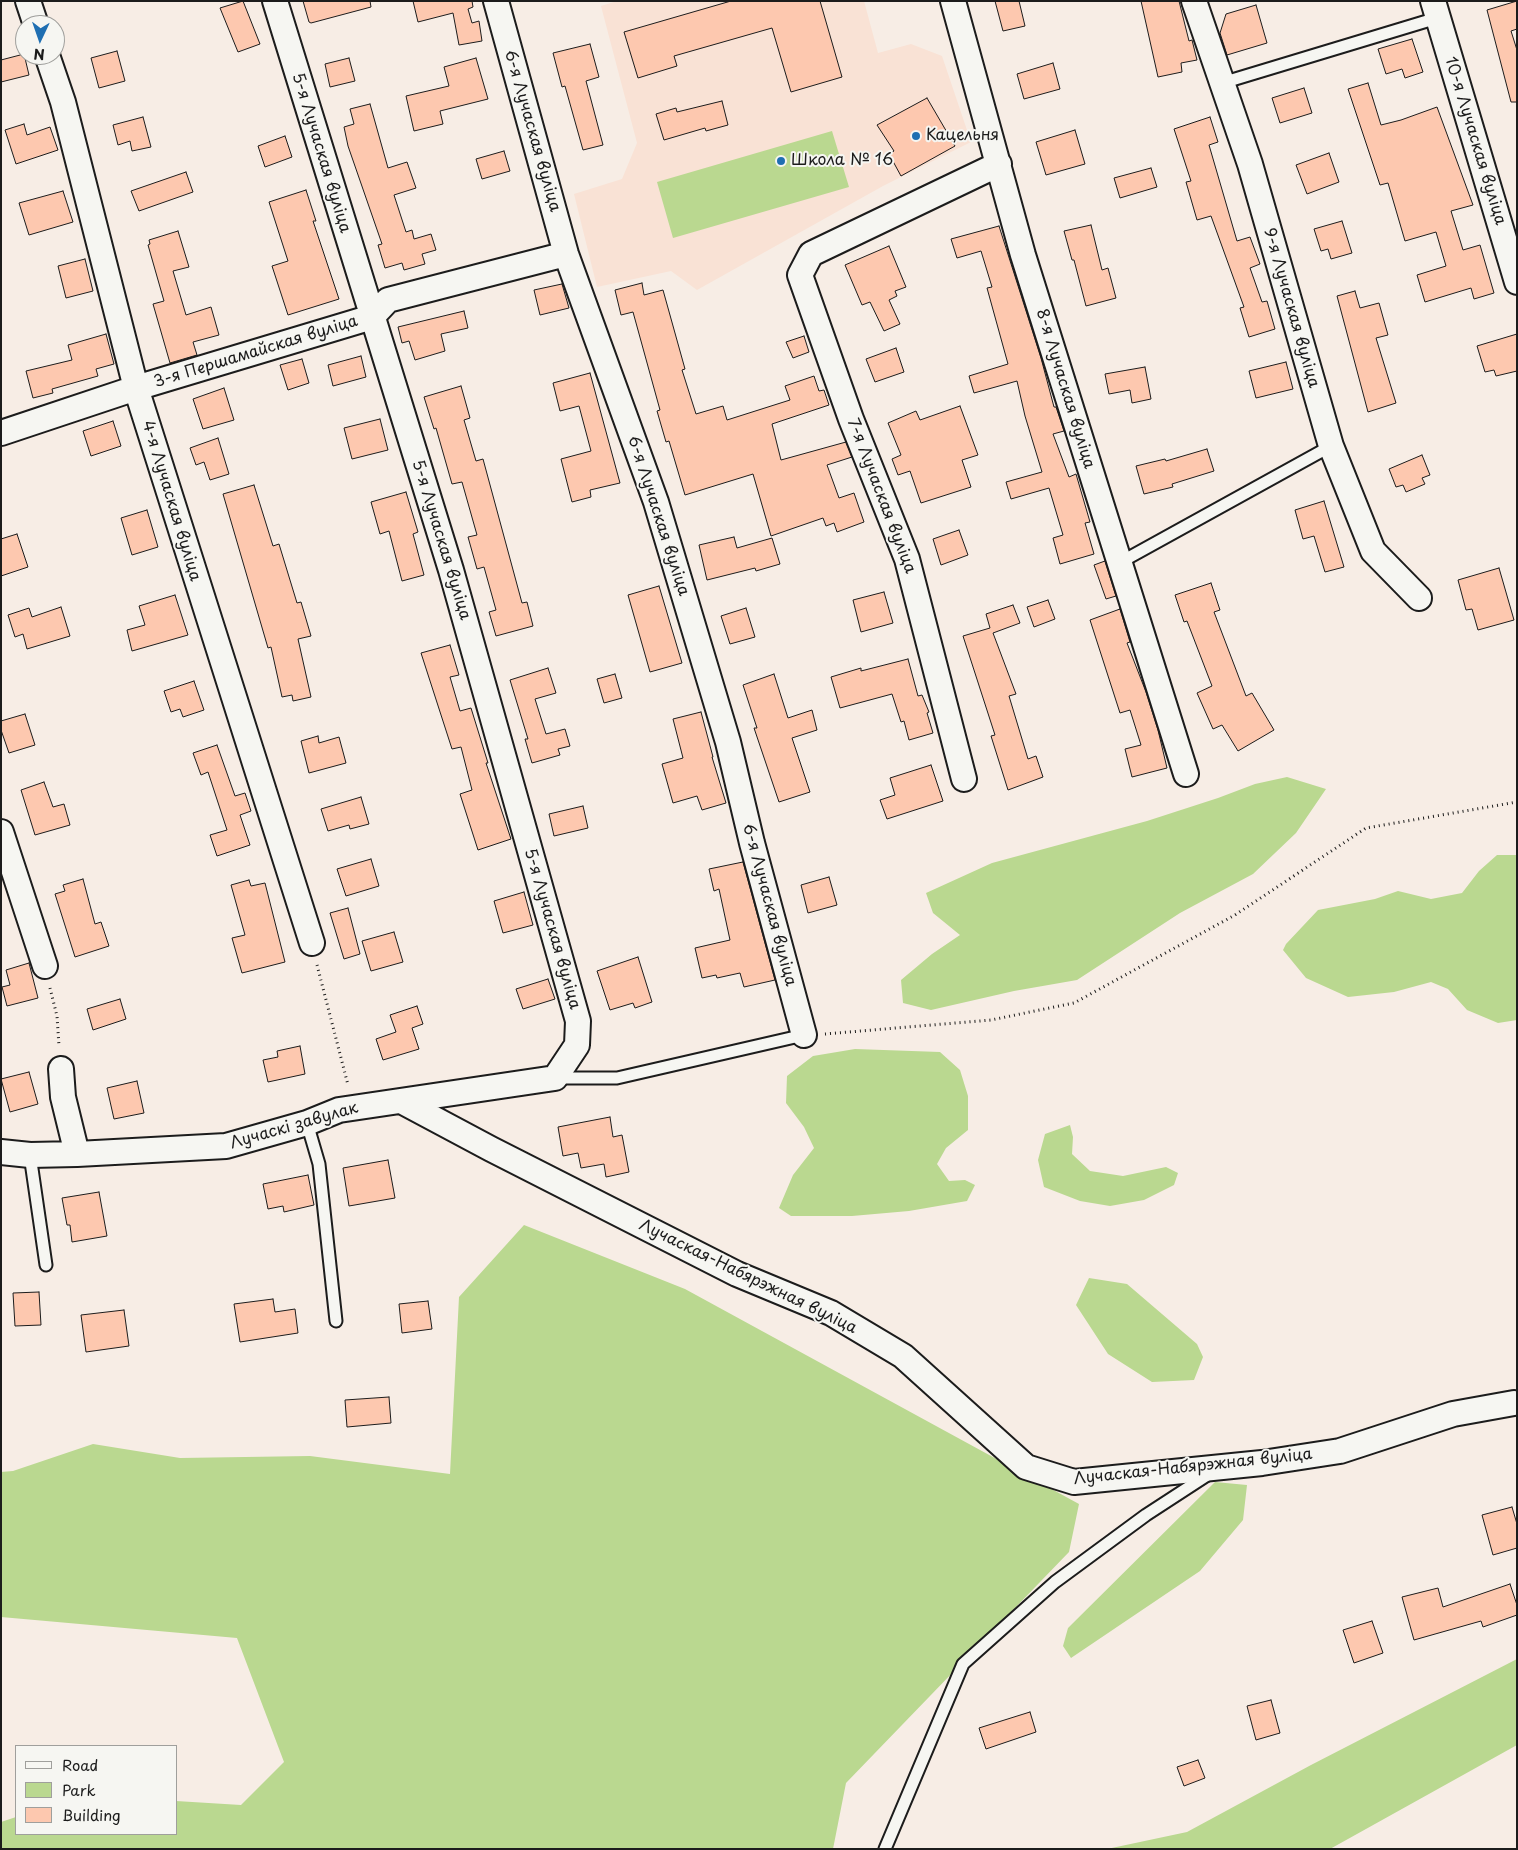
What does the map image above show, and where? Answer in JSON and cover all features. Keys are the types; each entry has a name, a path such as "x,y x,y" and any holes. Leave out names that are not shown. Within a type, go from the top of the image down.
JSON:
{"street":[{"path":"28,1 33,15"},
{"name":"5-я Лучаская вуліца","path":"275,1 451,570 578,1020 577,1046 555,1078"},
{"name":"6-я Лучаская вуліца","path":"496,1 566,254 659,511 728,742 752,843 804,1036"},
{"name":"8-я Лучаская вуліца","path":"953,1 1023,254 1186,774"},
{"name":"9-я Лучаская вуліца","path":"1194,1 1250,164 1331,446 1373,550 1419,598"},
{"name":"10-я Лучаская вуліца","path":"1435,9 1517,282"},
{"name":"4-я Лучаская вуліца","path":"50,65 63,102 136,388 312,943"},
{"name":"7-я Лучаская вуліца","path":"964,779 907,559 852,419 800,275 811,254 999,164"},
{"name":"3-я Першамайская вуліца","path":"1,433 136,388 372,317 388,300 566,254"},
{"path":"1,832 45,966"},
{"path":"61,1069 63,1097 77,1154"},
{"name":"Лучаскі завулак","path":"1,1152 30,1155 77,1154 226,1146 307,1123 339,1110 555,1078"},
{"name":"Лучаская-Набярэжная вуліца","path":"401,1101 737,1274 831,1313 903,1356 1026,1468 1074,1482 1262,1463 1340,1451 1453,1414 1516,1405"}],"lane":[{"path":"1222,83 1435,9"},
{"path":"1119,563 1331,446"},
{"path":"555,1078 617,1078 804,1036"},
{"path":"307,1123 319,1164 336,1322"},
{"path":"30,1155 46,1265"},
{"path":"885,1849 963,1664 1055,1582 1146,1515 1219,1467"}],"path":[{"path":"804,1036 991,1020 1074,1003 1235,915 1366,828 1517,802"},
{"path":"312,943 337,1048 354,1108"},
{"path":"54,1001 61,1069"}],"shaded area":[{"name":"Школа № 16","path":"617,1 864,1 878,53 911,44 942,56 971,142 883,186 697,290 671,271 597,287 574,194 622,179 637,143 601,6"}],"green space":[{"path":"832,131 849,187 673,238 657,182"},
{"path":"1287,777 1326,789 1296,833 1253,874 1180,913 1077,980 1014,991 931,1010 903,1003 901,980 932,954 960,935 933,913 926,893 992,863 1147,821 1255,784"},
{"path":"1497,855 1517,855 1517,1020 1498,1023 1467,1010 1448,989 1431,982 1394,992 1348,997 1306,978 1283,950 1286,944 1318,910 1375,899 1398,891 1431,899 1462,893 1479,871"},
{"path":"855,1049 940,1052 960,1070 968,1096 968,1130 946,1148 937,1164 949,1181 965,1180 975,1185 967,1201 909,1211 852,1216 791,1216 779,1208 793,1175 814,1148 804,1127 786,1103 787,1076 813,1056"},
{"path":"1070,1125 1073,1137 1072,1154 1090,1171 1123,1176 1166,1167 1178,1173 1174,1185 1144,1200 1110,1206 1080,1201 1044,1187 1038,1160 1045,1134"},
{"path":"524,1225 685,1289 1079,1504 1069,1552 846,1783 833,1849 1,1849 1,1822 15,1817 15,1835 178,1835 178,1801 241,1805 284,1762 237,1638 1,1617 1,1472 13,1471 93,1444 180,1458 310,1456 450,1474 459,1297"},
{"path":"1089,1278 1127,1284 1197,1344 1203,1357 1194,1380 1152,1382 1108,1354 1076,1305"},
{"path":"1215,1482 1247,1485 1243,1520 1200,1571 1071,1658 1063,1646 1068,1628"},
{"path":"1517,1659 1517,1745 1330,1849 1107,1849 1187,1832 1311,1765"}],"building":[{"path":"243,1 260,44 238,52 220,8"},
{"path":"303,1 370,1 371,7 311,23 309,22"},
{"path":"413,1 472,1 473,7 468,9 472,23 479,21 482,41 459,45 453,13 418,22"},
{"path":"731,1 820,1 842,77 791,92 772,28 674,56 677,66 638,78 624,32"},
{"path":"995,1 1019,1 1025,26 1003,31"},
{"path":"1141,1 1179,1 1189,41 1192,40 1197,60 1181,63 1182,72 1158,77"},
{"path":"1517,1 1517,29 1511,31 1517,50 1517,102 1511,102 1487,10"},
{"path":"1256,5 1267,43 1227,55 1220,33 1226,14"},
{"path":"1412,39 1423,72 1405,78 1402,69 1386,74 1378,49"},
{"path":"590,44 599,77 586,81 603,145 583,150 565,86 562,87 553,53"},
{"path":"117,51 125,81 99,88 91,58"},
{"path":"15,56 15,65 27,65 29,75 1,82 1,60"},
{"path":"349,58 355,81 330,87 325,64"},
{"path":"476,58 488,99 440,111 443,124 414,131 406,96 449,86 444,67"},
{"path":"1053,63 1060,89 1024,99 1017,74"},
{"path":"1368,83 1381,125 1437,107 1473,205 1451,211 1463,250 1480,245 1494,293 1474,299 1471,288 1425,302 1417,275 1446,266 1436,232 1405,241 1388,183 1380,185 1348,89"},
{"path":"1304,88 1312,113 1280,123 1272,98"},
{"name":"Кацельня","path":"927,98 955,146 901,176 889,154 894,151 877,125"},
{"path":"722,101 728,125 706,131 705,128 664,140 656,114 676,108 677,112"},
{"path":"370,104 388,168 407,162 416,188 394,195 406,232 412,230 414,239 431,234 436,250 422,254 425,264 404,270 402,263 385,268 378,245 382,244 348,146 344,127 354,124 350,109"},
{"path":"143,117 151,147 132,151 130,141 118,145 113,125"},
{"path":"1210,117 1218,142 1209,145 1237,241 1250,237 1260,264 1250,268 1262,302 1267,301 1275,329 1249,337 1240,308 1244,307 1211,216 1197,220 1186,182 1191,181 1174,129"},
{"path":"24,124 27,135 50,127 58,150 16,164 5,130"},
{"path":"1075,130 1085,164 1046,175 1036,142"},
{"path":"285,136 292,157 265,167 258,146"},
{"path":"504,151 510,171 482,179 476,159"},
{"path":"1329,153 1339,182 1307,194 1296,165"},
{"path":"1151,168 1157,187 1120,198 1114,178"},
{"path":"186,172 193,192 139,211 131,191"},
{"path":"306,190 316,221 313,221 339,299 288,315 272,266 288,261 269,202"},
{"path":"63,191 73,222 29,235 19,203"},
{"path":"1342,221 1352,253 1331,259 1328,249 1321,251 1314,229"},
{"path":"1091,225 1102,270 1108,268 1116,298 1086,306 1064,231"},
{"path":"999,226 1041,358 1054,407 1056,407 1064,431 1053,434 1069,477 1076,474 1090,522 1085,523 1094,554 1060,564 1053,538 1063,535 1049,488 1011,499 1006,482 1042,472 1025,416 1017,381 974,393 969,376 1008,364 987,288 992,287 981,251 957,258 951,239"},
{"path":"178,231 189,267 173,271 186,315 211,307 219,335 193,342 197,355 170,363 153,304 164,301 148,245 150,244 149,240"},
{"path":"889,246 906,287 895,291 897,296 889,300 900,324 884,331 870,302 862,305 845,265"},
{"path":"85,259 93,291 66,298 58,266"},
{"path":"642,283 644,295 663,290 685,369 682,370 696,414 723,406 727,420 790,400 785,386 814,376 819,391 824,390 829,405 772,424 781,460 846,442 852,457 827,465 839,498 854,493 864,522 837,532 834,523 826,526 823,518 771,536 753,474 685,495 669,441 666,442 657,411 660,410 633,312 621,315 615,290"},
{"path":"562,284 569,308 540,315 534,290"},
{"path":"1355,291 1360,308 1379,303 1388,335 1376,338 1396,403 1368,412 1337,296"},
{"path":"464,311 468,328 441,334 445,351 415,360 409,341 402,343 398,327"},
{"path":"106,334 114,364 96,369 98,376 52,389 53,393 33,398 26,371 72,360 68,345"},
{"path":"1517,334 1517,371 1496,376 1494,370 1485,372 1477,346"},
{"path":"804,336 809,352 793,358 786,342"},
{"path":"896,348 904,372 875,382 866,359"},
{"path":"361,356 366,377 333,386 328,365"},
{"path":"302,359 309,383 288,390 280,365"},
{"path":"1286,362 1293,389 1256,398 1249,371"},
{"path":"1145,367 1151,399 1132,403 1130,390 1109,394 1105,374"},
{"path":"590,373 620,483 590,490 591,497 572,502 561,459 591,451 579,406 560,411 553,383"},
{"path":"461,386 470,418 464,420 476,461 483,459 522,603 527,602 533,626 496,636 489,612 496,610 484,567 477,569 468,537 477,535 462,482 452,484 436,428 434,429 424,397"},
{"path":"224,388 234,420 203,429 193,399"},
{"path":"960,406 978,455 962,460 971,487 921,503 910,471 898,475 892,459 901,455 888,423 916,411 920,420"},
{"path":"380,419 388,450 352,459 344,428"},
{"path":"113,421 121,446 91,456 83,431"},
{"path":"218,438 229,474 210,480 204,462 196,465 190,448"},
{"path":"1207,449 1214,471 1172,484 1173,487 1144,494 1136,466 1165,459 1166,461"},
{"path":"1422,455 1430,475 1422,478 1425,484 1406,492 1403,485 1396,487 1389,469"},
{"path":"254,485 273,546 279,544 297,603 301,602 311,636 298,639 311,697 293,701 292,695 282,697 271,647 268,648 223,494"},
{"path":"406,492 418,532 413,534 424,575 402,581 389,531 380,534 371,502"},
{"path":"1324,501 1344,567 1325,572 1314,536 1303,539 1295,510"},
{"path":"147,510 158,547 132,555 121,518"},
{"path":"959,530 968,555 941,565 933,539"},
{"path":"17,534 28,567 1,576 1,539"},
{"path":"734,537 737,548 772,538 780,564 756,571 755,568 707,580 699,545"},
{"path":"1105,561 1116,596 1106,599 1094,565"},
{"path":"1499,568 1514,620 1478,630 1472,609 1466,610 1458,580"},
{"path":"1211,583 1220,610 1214,612 1246,696 1252,693 1274,730 1238,751 1222,725 1213,729 1197,693 1212,686 1187,621 1184,622 1175,595"},
{"path":"659,586 682,663 650,672 628,595"},
{"path":"884,592 893,623 861,632 853,600"},
{"path":"175,595 188,635 132,651 127,630 145,625 139,606"},
{"path":"1048,600 1055,619 1034,627 1027,607"},
{"path":"1013,605 1020,623 993,633 1016,694 1009,696 1028,759 1036,756 1043,777 1008,790 991,736 995,735 963,636 990,628 986,614"},
{"path":"61,607 70,636 27,649 23,634 15,637 8,615 29,608 32,617"},
{"path":"746,608 755,637 730,644 721,616"},
{"path":"1120,609 1130,642 1127,643 1146,692 1167,768 1132,777 1125,749 1141,745 1130,710 1120,713 1090,620"},
{"path":"450,645 459,675 450,677 460,711 471,708 488,763 486,763 511,839 478,850 460,794 472,790 461,747 452,749 421,653"},
{"path":"908,659 918,696 922,695 929,712 927,713 933,733 909,740 904,721 901,722 892,694 840,708 831,677 861,668 861,671"},
{"path":"548,668 556,693 535,699 546,734 565,729 570,746 558,749 560,755 532,763 525,739 528,739 510,680"},
{"path":"615,674 622,698 604,703 597,679"},
{"path":"774,674 788,718 812,710 817,730 792,738 810,792 779,802 754,728 757,728 743,685"},
{"path":"194,681 204,710 183,717 180,709 171,712 164,691"},
{"path":"701,712 726,803 702,810 697,796 673,803 662,764 683,758 673,719"},
{"path":"25,714 35,745 9,753 1,730 1,721"},
{"path":"318,736 319,743 339,737 346,763 309,773 301,741"},
{"path":"217,745 235,796 245,793 251,811 240,815 250,845 217,856 210,835 227,830 208,772 201,775 193,753"},
{"path":"931,765 943,801 887,819 880,800 895,795 890,778"},
{"path":"44,782 53,807 64,804 70,825 35,835 21,790"},
{"path":"361,797 369,824 350,829 349,825 328,831 321,809"},
{"path":"583,806 588,828 554,836 549,814"},
{"path":"371,859 379,886 346,896 337,869"},
{"path":"743,862 775,980 744,987 740,973 717,978 716,975 702,978 695,948 730,940 719,889 714,891 709,869"},
{"path":"829,877 837,905 808,913 801,885"},
{"path":"83,879 95,924 101,922 109,946 75,957 55,894 65,891 63,885"},
{"path":"249,880 251,886 265,883 285,962 242,973 232,938 245,935 231,885"},
{"path":"524,892 533,925 503,933 494,901"},
{"path":"348,908 360,954 344,959 330,913"},
{"path":"394,932 403,962 371,971 362,941"},
{"path":"638,957 652,1002 635,1008 633,1003 610,1010 597,971"},
{"path":"29,963 38,998 7,1006 2,987 10,985 6,970"},
{"path":"548,979 555,999 523,1009 516,989"},
{"path":"120,999 126,1019 93,1030 87,1009"},
{"path":"417,1006 423,1024 412,1028 419,1049 383,1060 376,1039 396,1032 390,1015"},
{"path":"300,1046 305,1074 268,1082 263,1060 278,1057 277,1051"},
{"path":"29,1072 38,1104 10,1112 1,1079"},
{"path":"137,1081 144,1113 114,1119 107,1088"},
{"path":"610,1117 613,1137 622,1135 629,1172 606,1177 604,1164 581,1168 578,1153 563,1156 558,1127"},
{"path":"388,1160 395,1198 349,1206 343,1168"},
{"path":"308,1175 314,1205 284,1212 283,1206 268,1209 263,1184"},
{"path":"99,1192 107,1236 72,1242 70,1225 67,1225 62,1198"},
{"path":"39,1292 41,1325 15,1326 13,1293"},
{"path":"273,1299 275,1312 295,1309 298,1333 240,1342 234,1304"},
{"path":"428,1301 432,1329 402,1333 399,1304"},
{"path":"124,1310 129,1346 86,1352 81,1315"},
{"path":"389,1397 391,1423 347,1427 345,1400"},
{"path":"1512,1507 1517,1524 1517,1548 1493,1555 1482,1515"},
{"path":"1510,1584 1517,1605 1517,1615 1483,1627 1481,1621 1414,1640 1402,1597 1438,1588 1443,1607"},
{"path":"1372,1621 1383,1653 1354,1663 1343,1630"},
{"path":"1271,1700 1280,1733 1256,1740 1247,1706"},
{"path":"1030,1712 1036,1732 986,1749 979,1728"},
{"path":"1198,1760 1205,1778 1184,1786 1177,1767"}],"place":[{"name":"Кацельня","path":"916,136"},
{"name":"Школа № 16","path":"781,161"}]}
